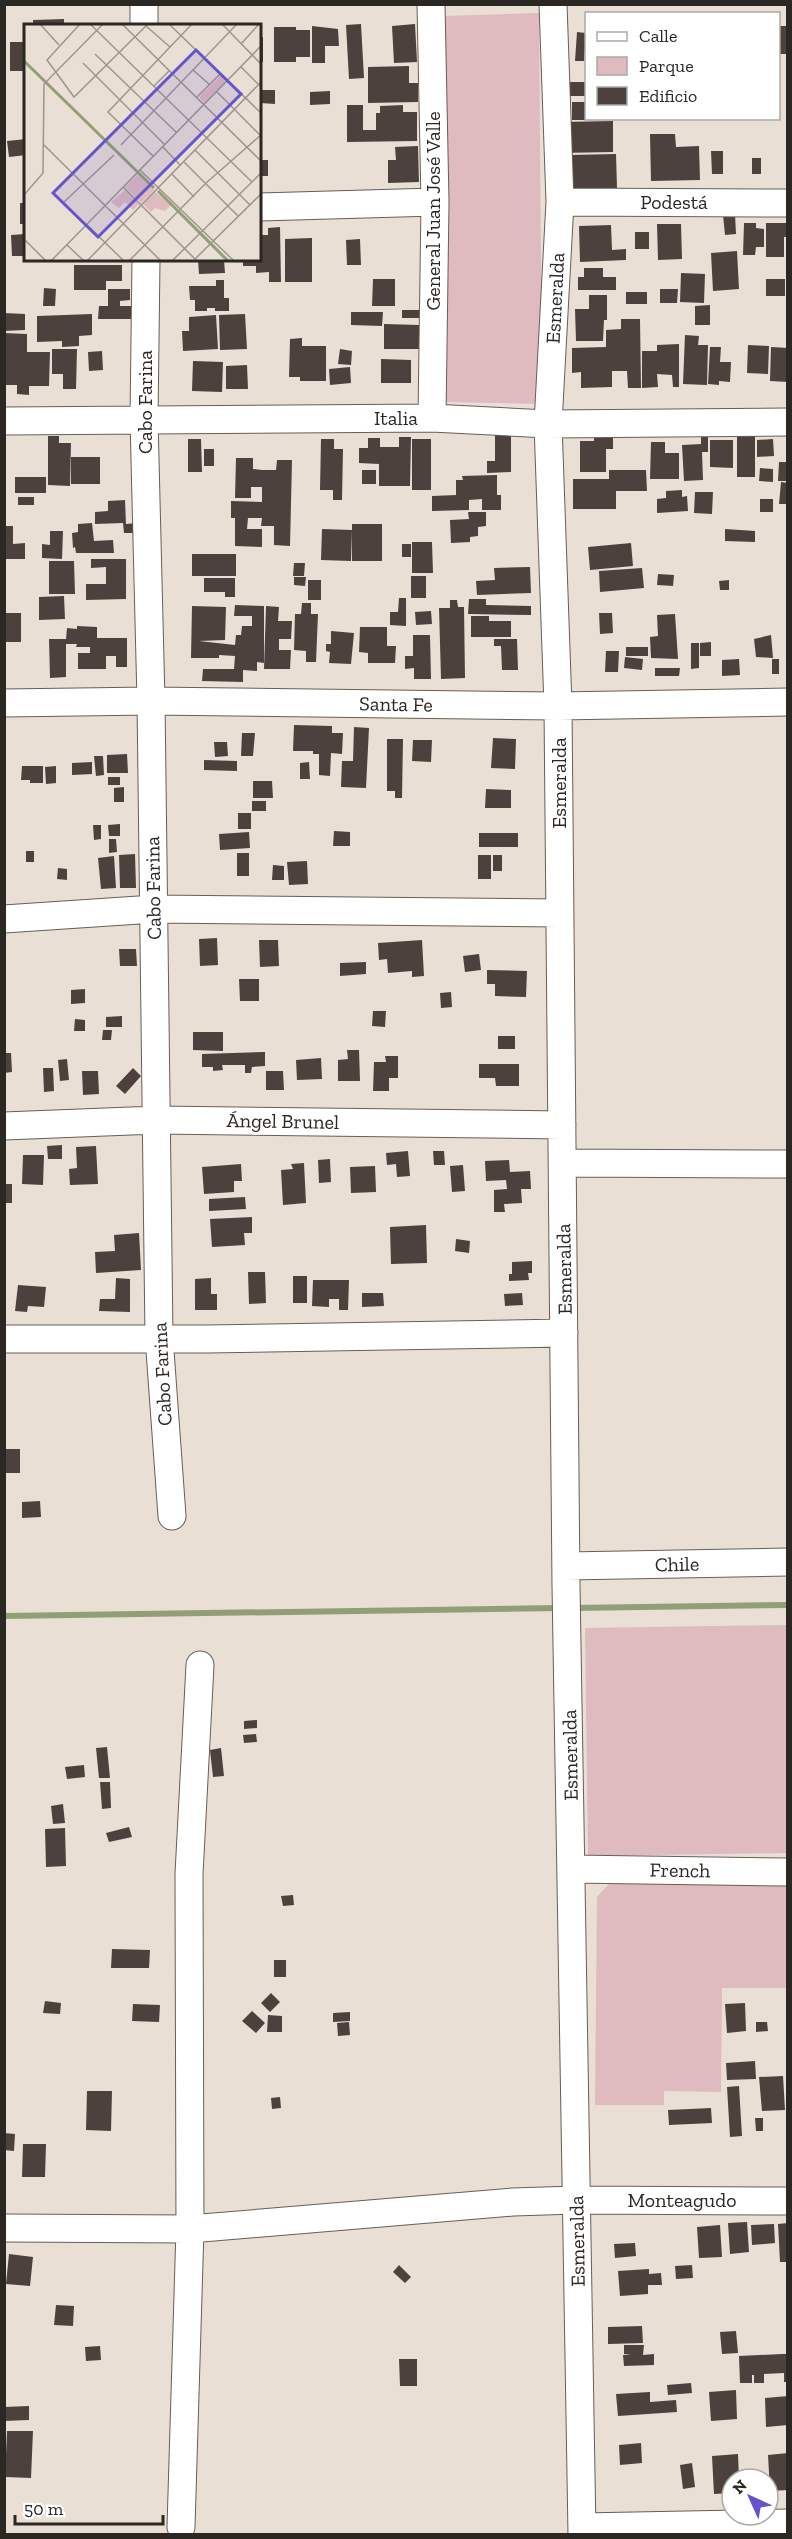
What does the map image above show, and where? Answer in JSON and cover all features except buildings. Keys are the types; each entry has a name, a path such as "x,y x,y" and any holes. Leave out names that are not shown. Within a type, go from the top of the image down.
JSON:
{"street":[{"path":"144,4 144,24"},
{"name":"General Juan José Valle","path":"431,4 435,202 432,418"},
{"name":"Esmeralda","path":"553,4 560,201 548,423 558,706 566,1577 582,2531"},
{"name":"Podestá","path":"560,201 788,203"},
{"path":"261,207 435,202"},
{"name":"Cabo Farina","path":"146,261 144,419 151,701 159,1337 172,1516"},
{"name":"Italia","path":"4,421 432,418 548,423 788,422"},
{"name":"Santa Fe","path":"4,703 151,701 558,706 788,702"},
{"path":"4,919 154,909 560,913"},
{"name":"Ángel Brunel","path":"4,1126 156,1120 562,1125"},
{"path":"563,1163 788,1164"},
{"path":"4,1339 159,1337 207,1339 564,1333"},
{"name":"Chile","path":"566,1577 788,1562"},
{"path":"181,2527 190,2229 189,1874 200,1665"},
{"name":"French","path":"572,1869 788,1872"},
{"name":"Monteagudo","path":"4,2229 190,2229 513,2202 788,2201"},
{"path":"582,2531 788,2523"}],"green space":[{"path":"539,13 542,404 444,402 444,16"},
{"path":"787,1625 787,1853 588,1856 585,1628"},
{"path":"612,1881 787,1881 787,1988 722,1988 721,2092 664,2091 664,2105 595,2105 597,1897"}],"waterway":[{"path":"572,1608 788,1605"},
{"path":"4,1616 559,1608"}]}
